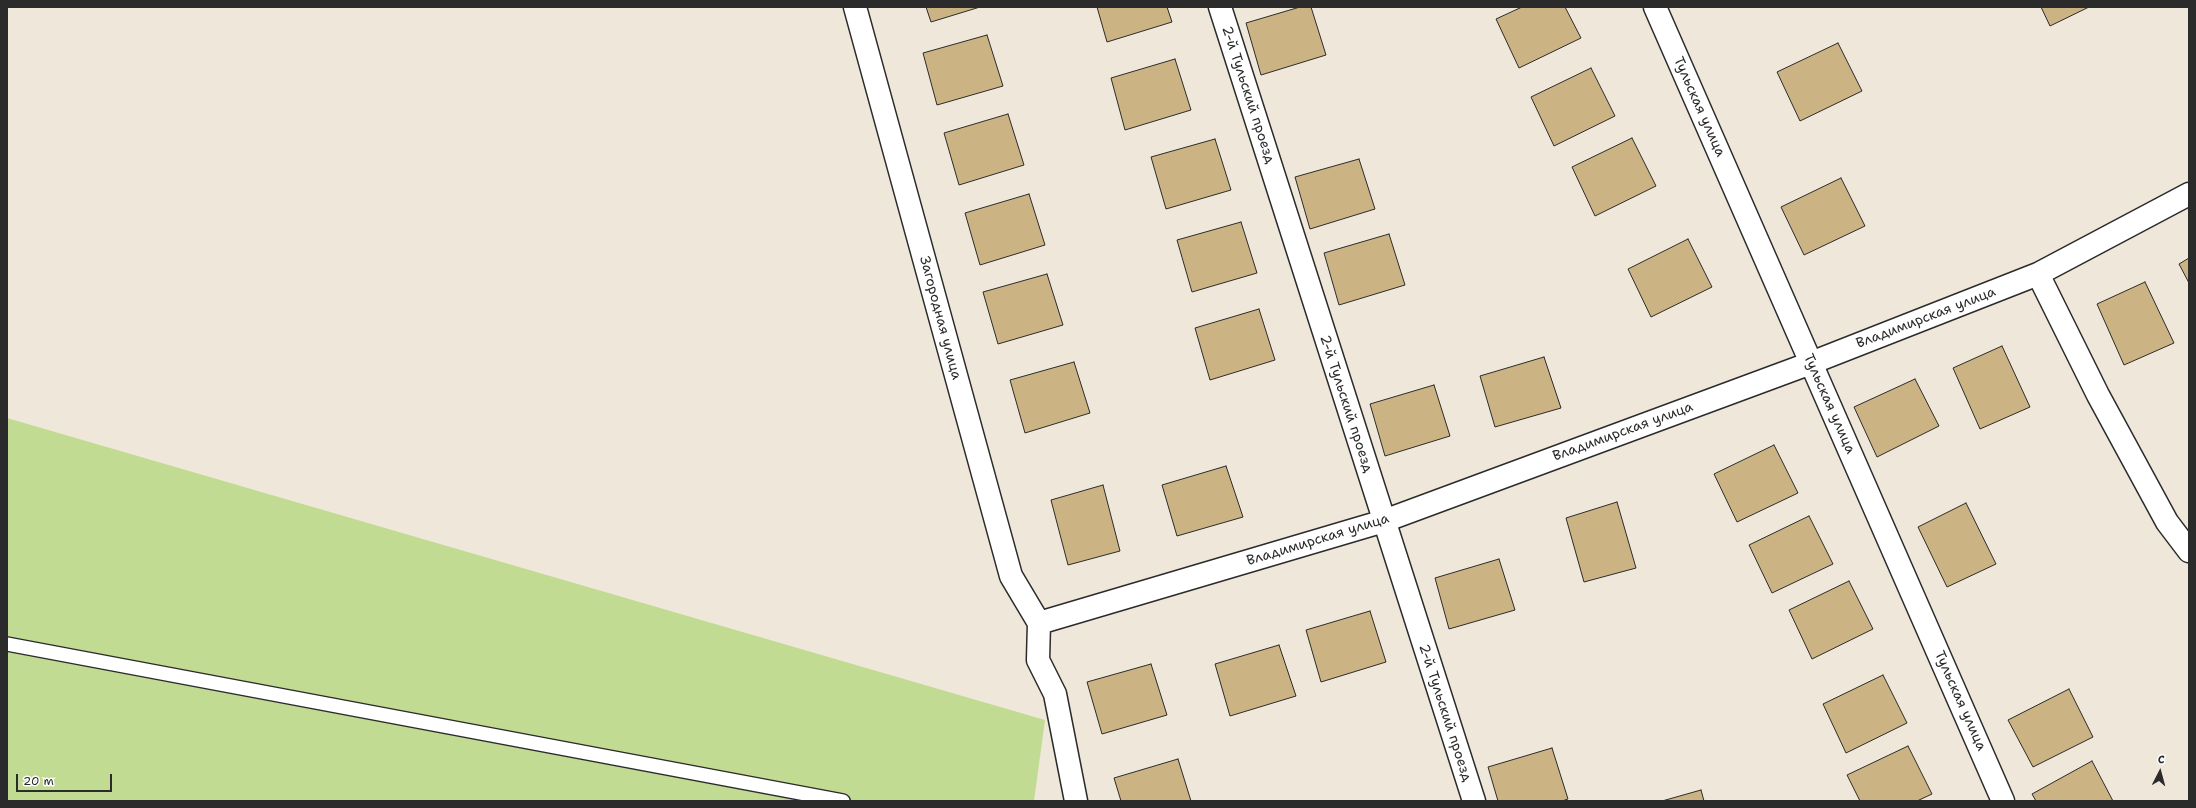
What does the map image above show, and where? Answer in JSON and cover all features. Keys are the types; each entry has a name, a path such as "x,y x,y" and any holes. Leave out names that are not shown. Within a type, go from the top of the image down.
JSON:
{"street":[{"name":"Загородная улица","path":"855,7 1011,576 1039,623"},
{"name":"2-й Тульский проезд","path":"1220,7 1474,801"},
{"name":"Тульская улица","path":"1655,7 2004,801"},
{"name":"Владимирская улица","path":"1039,623 1384,521 1811,363 2038,274 2189,194"},
{"path":"2038,274 2098,395 2167,522 2189,551"},
{"path":"1039,623 1038,660 1054,694 1076,801"}],"lane":[{"path":"7,644 843,801"}],"green space":[{"path":"7,418 1045,720 1034,801 7,801"}],"building":[{"path":"926,7 980,7 931,22"},
{"path":"1097,7 1167,7 1172,22 1107,42"},
{"path":"1300,7 1311,7 1326,55 1261,75 1246,23"},
{"path":"1522,7 1565,7 1581,38 1519,68 1496,19"},
{"path":"2041,7 2089,7 2050,26"},
{"path":"987,35 1003,86 937,105 923,53"},
{"path":"1838,43 1862,91 1800,121 1777,72"},
{"path":"1175,59 1191,110 1125,130 1111,78"},
{"path":"1591,68 1615,116 1554,146 1531,97"},
{"path":"1008,114 1024,165 959,185 944,133"},
{"path":"1632,138 1656,186 1595,216 1572,167"},
{"path":"1215,139 1231,190 1166,209 1151,157"},
{"path":"1359,159 1375,209 1310,229 1295,177"},
{"path":"1841,178 1865,226 1804,255 1781,207"},
{"path":"1029,194 1045,245 980,265 965,213"},
{"path":"1241,222 1257,273 1192,292 1177,240"},
{"path":"1389,234 1405,285 1339,305 1324,253"},
{"path":"1688,239 1712,287 1651,317 1628,269"},
{"path":"2189,258 2189,283 2179,264"},
{"path":"1047,274 1063,325 998,344 983,292"},
{"path":"2145,282 2174,343 2124,365 2097,304"},
{"path":"1259,309 1275,360 1210,380 1195,328"},
{"path":"2002,346 2030,407 1980,429 1953,368"},
{"path":"1544,357 1561,408 1495,427 1480,376"},
{"path":"1074,362 1090,413 1025,433 1010,380"},
{"path":"1915,379 1939,426 1877,457 1854,407"},
{"path":"1434,385 1450,436 1385,456 1370,404"},
{"path":"1774,445 1798,493 1737,522 1714,474"},
{"path":"1226,466 1243,517 1177,536 1162,485"},
{"path":"1103,485 1120,551 1068,565 1051,500"},
{"path":"1617,502 1636,568 1584,582 1566,518"},
{"path":"1966,503 1996,564 1947,587 1918,527"},
{"path":"1809,516 1833,564 1772,593 1749,545"},
{"path":"1499,559 1515,610 1449,629 1435,578"},
{"path":"1849,581 1873,629 1812,659 1789,610"},
{"path":"1370,611 1386,662 1321,682 1306,630"},
{"path":"1279,645 1296,696 1230,716 1215,664"},
{"path":"1151,664 1167,715 1102,734 1087,682"},
{"path":"1883,675 1907,723 1846,753 1823,704"},
{"path":"2069,689 2093,737 2033,767 2008,720"},
{"path":"1908,746 1932,794 1917,801 1860,801 1847,775"},
{"path":"1552,748 1568,799 1562,801 1498,801 1488,767"},
{"path":"1178,759 1191,801 1121,801 1114,778"},
{"path":"2092,761 2113,801 2036,801 2032,794"},
{"path":"1701,790 1704,801 1662,801"}]}
